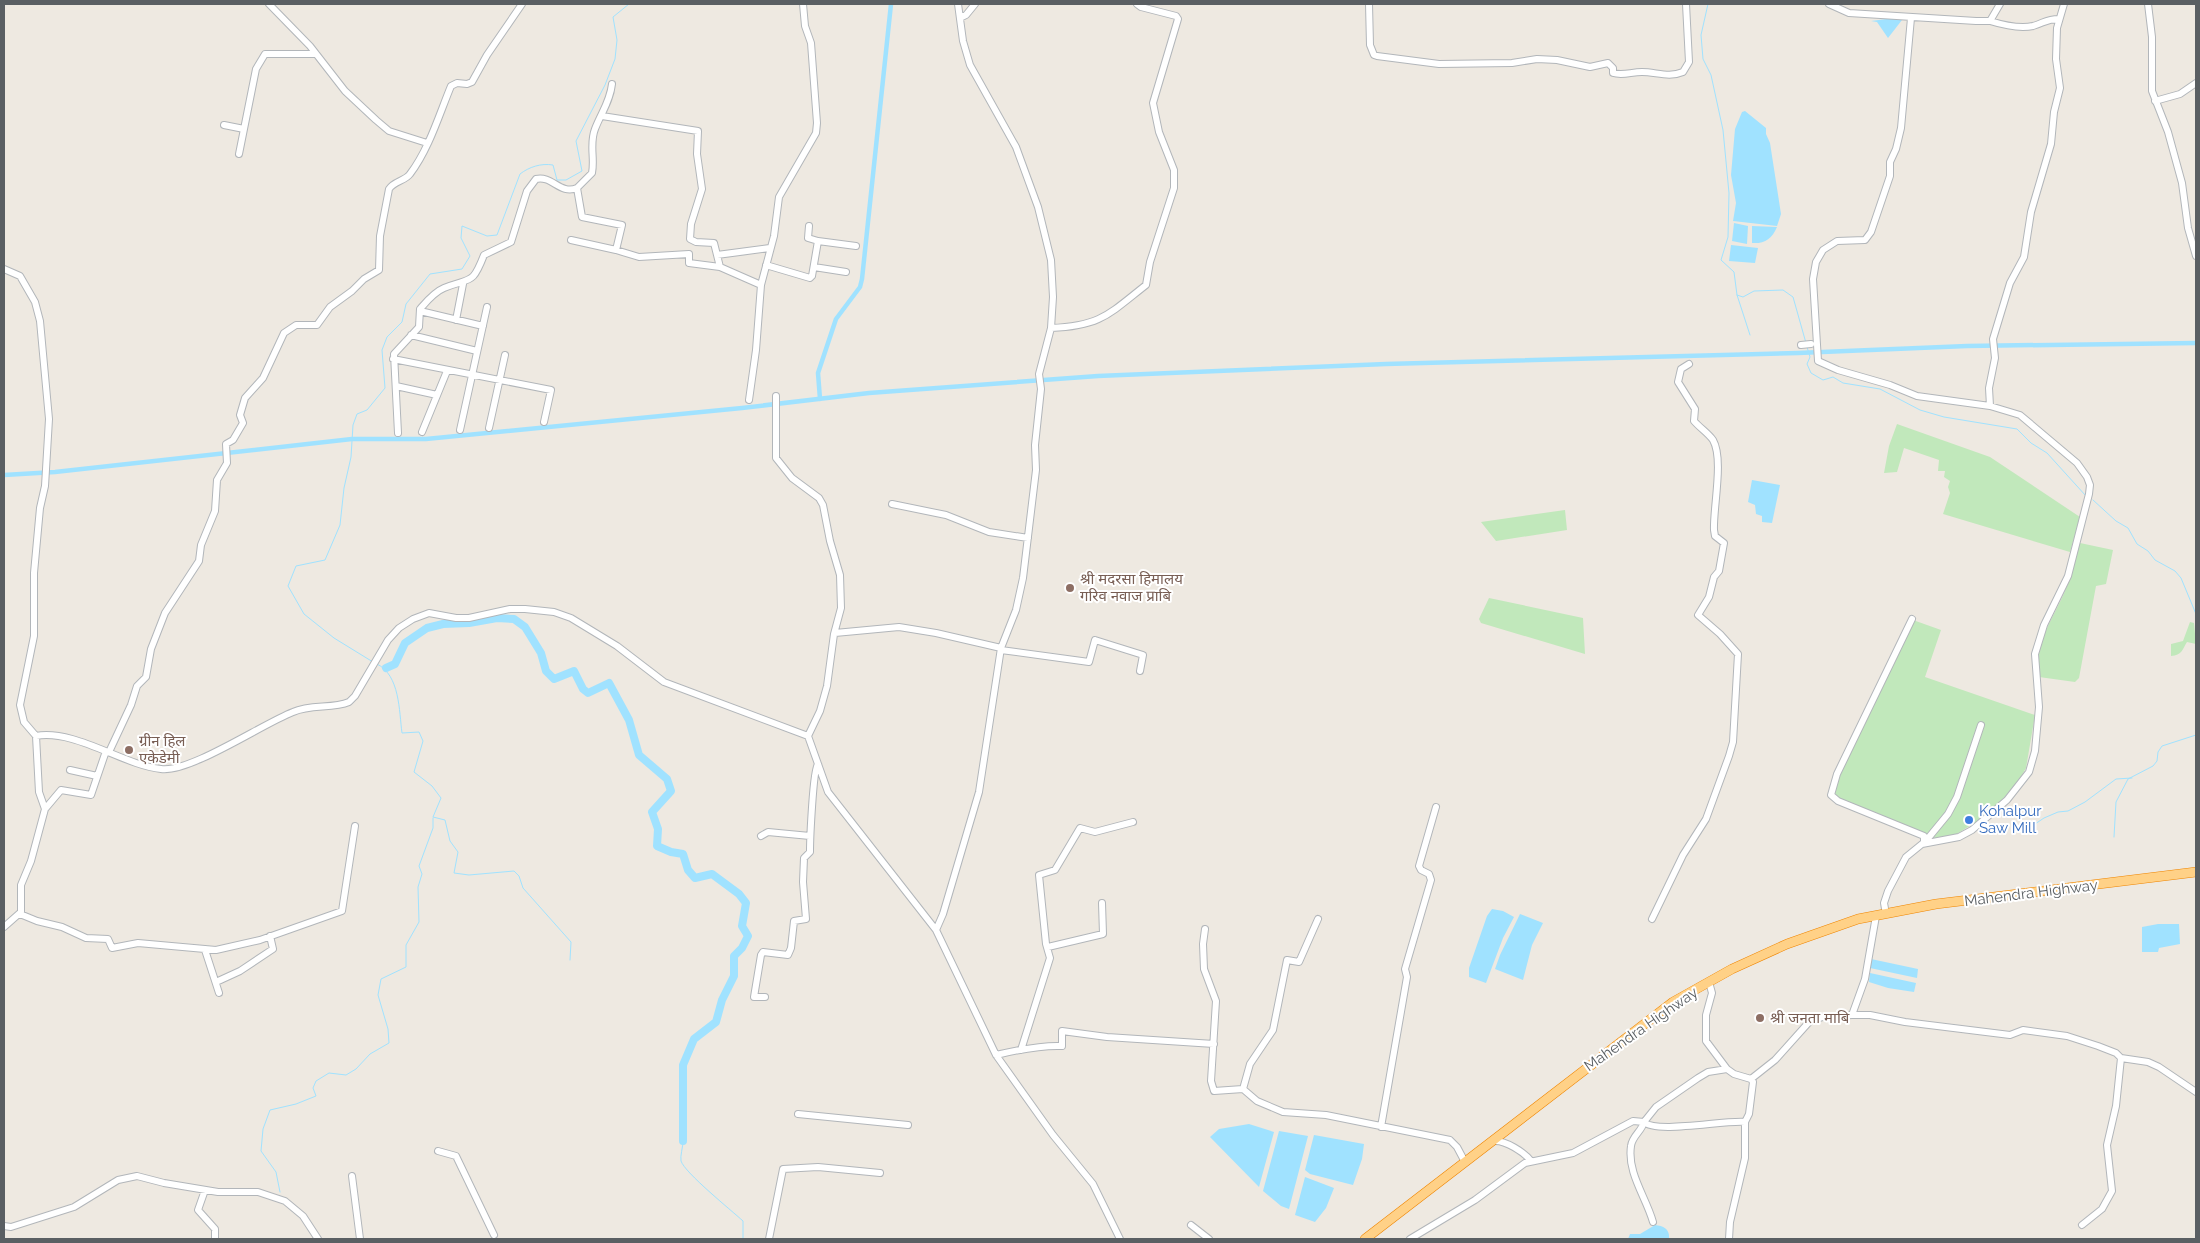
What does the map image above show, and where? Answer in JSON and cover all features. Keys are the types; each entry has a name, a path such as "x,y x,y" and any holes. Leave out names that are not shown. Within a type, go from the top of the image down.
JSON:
{"highway":[{"name":"Mahendra Highway","path":"1365,1239 1658,1013 1709,982 1787,944 1876,916 1936,904 2196,872"}],"street":[{"path":"270,4 316,54 345,91 389,131 427,143"},
{"path":"4,927 20,914 21,885 31,861 45,809 60,790 91,795 97,776 126,716 137,686 146,677 151,649 165,612 199,561 201,545 215,511 218,480 228,463 226,444 232,440 243,423 240,416 245,398 263,378 284,334 296,325 317,325 330,307 378,270 380,236 389,190 392,184 409,175 427,143 452,86 457,83 467,84 472,82 487,55 522,4"},
{"path":"749,400 756,350 761,285 774,236 779,197 816,132 817,114 813,92 811,44 805,26 803,4"},
{"path":"936,930 946,905 979,792 1001,649 1019,598 1036,470 1035,445 1041,390 1039,374 1051,328 1053,280 1047,237 1016,146 970,65 958,4"},
{"path":"960,18 966,15 975,4"},
{"path":"1051,328 1086,325 1103,318 1146,285 1150,262 1171,202 1174,188 1174,170 1159,132 1153,102 1178,19 1176,16 1141,8 1138,4"},
{"path":"1369,4 1370,45 1374,55 1377,56 1439,64 1512,63 1538,59 1557,60 1590,67 1608,63 1616,74 1644,72 1677,74 1687,68 1689,48 1686,4"},
{"path":"1829,4 1849,13 1990,21 2026,27 2038,24 2046,19 2059,19"},
{"path":"1990,21 2000,4"},
{"path":"1990,406 1988,388 1995,358 1993,339 2008,288 2024,257 2031,212 2049,154 2054,112 2060,88 2056,59 2059,19 2064,4"},
{"path":"2148,4 2152,37 2152,91 2168,132 2182,183 2188,228 2196,256"},
{"path":"1911,18 1901,128 1896,149 1890,162 1890,176 1871,232 1864,240 1836,241 1823,250 1816,262 1813,280 1814,344 1818,361 1838,370 1890,385 1918,396 1990,406 2020,415 2058,446 2085,473 2090,485 2068,576 2044,625 2035,654 2039,707 2034,751 2028,772 2007,800 1972,830 1959,837 1924,843"},
{"path":"239,154 256,69 265,54 316,54"},
{"path":"2156,101 2180,94 2196,83"},
{"path":"398,433 393,359 397,348 418,327 420,311 426,302 443,288 463,284 475,276 484,255 502,248 511,242 522,204 532,182 544,178 564,189 577,188 592,173 591,143 595,129 609,102 612,84"},
{"path":"602,116 698,131 697,154 702,190 692,224 690,239 696,242 714,243 720,268"},
{"path":"224,125 244,129"},
{"path":"577,188 582,217 622,225 616,250"},
{"path":"810,226 808,238 856,246"},
{"path":"571,240 639,257 689,254 689,263 720,268 761,285"},
{"path":"766,265 783,268 808,278 812,276 818,241"},
{"path":"717,255 770,248"},
{"path":"814,267 846,272"},
{"path":"4,269 18,274 35,302 40,321 49,419 48,454 44,468 45,484 41,503 34,573 34,636 20,705 24,722 36,736 39,750 39,792 45,809"},
{"path":"456,320 463,284"},
{"path":"460,430 487,307"},
{"path":"420,311 483,326"},
{"path":"411,336 477,351"},
{"path":"1801,345 1814,344"},
{"path":"489,428 506,355"},
{"path":"393,359 471,376 551,390 544,422"},
{"path":"1652,919 1687,848 1706,819 1725,768 1733,742 1738,682 1738,654 1720,634 1698,615 1710,597 1714,577 1719,572 1724,543 1715,536 1714,530 1718,481 1715,444 1708,433 1694,421 1695,409 1678,382 1681,369 1689,364"},
{"path":"422,432 446,371"},
{"path":"396,386 437,394"},
{"path":"776,397 778,413 776,458 792,478 814,494 823,504 841,582 841,608 827,686 820,710 808,736 828,792 936,930 996,1055 1052,1135 1093,1184 1120,1239"},
{"path":"892,504 946,515 989,532 1028,538"},
{"path":"36,736 48,735 68,739 156,768 179,768 295,711 349,702 355,696 379,654 399,628 429,613 456,618 470,618 510,609 554,612 571,618 617,646 664,682 808,736"},
{"path":"1912,618 1837,774 1830,795 1838,801 1924,836 1924,843"},
{"path":"835,633 899,627 936,633 1001,649 1088,662 1095,640 1143,655 1140,671"},
{"path":"1886,914 1884,903 1888,891 1906,857 1924,843 1948,814 1957,798 1981,725"},
{"path":"765,997 754,997 761,955 763,952 788,955 791,948 794,921 806,919 804,858 810,852 815,788 813,772 818,764"},
{"path":"70,770 97,776"},
{"path":"1381,1127 1407,977 1405,969 1431,880 1429,874 1421,870 1419,866 1436,807"},
{"path":"1021,1050 1050,958 1038,875 1055,870 1080,828 1095,832 1133,822"},
{"path":"20,914 37,921 62,927 86,938 108,940 112,948 138,943 205,950 240,946 342,911 355,826"},
{"path":"761,836 768,832 810,836"},
{"path":"1048,947 1103,934 1102,903"},
{"path":"1852,1015 1866,979 1876,916"},
{"path":"1243,1089 1250,1064 1273,1030 1287,960 1299,962 1318,919"},
{"path":"1205,929 1203,944 1204,969 1216,1001 1211,1081 1214,1090 1243,1089 1258,1100 1283,1112 1326,1115 1450,1140 1457,1147 1465,1162"},
{"path":"216,982 240,971 273,949 270,936"},
{"path":"205,950 219,992"},
{"path":"1709,982 1712,993 1706,1015 1706,1041 1727,1069 1734,1074 1751,1079"},
{"path":"1751,1079 1776,1060 1810,1021 1823,1017 1870,1015 1905,1022 2003,1034 2019,1034 2023,1030 2067,1036 2107,1050 2121,1058 2159,1066 2196,1092"},
{"path":"996,1055 1042,1048 1048,1045 1062,1046 1062,1031 1107,1037 1214,1044"},
{"path":"2082,1226 2102,1209 2112,1191 2107,1145 2116,1106 2121,1058"},
{"path":"1654,1222 1643,1192 1631,1172 1631,1146 1644,1122 1656,1107 1708,1072 1727,1069"},
{"path":"1729,1239 1730,1222 1745,1158 1745,1122 1749,1114 1753,1082 1751,1079"},
{"path":"798,1114 908,1125"},
{"path":"1410,1239 1475,1200 1516,1167 1530,1161 1573,1153 1633,1122 1674,1127 1745,1122"},
{"path":"1491,1142 1500,1140 1522,1152 1530,1161"},
{"path":"438,1151 456,1156 494,1235"},
{"path":"769,1239 783,1169 818,1167 880,1172"},
{"path":"4,1226 11,1227 74,1207 118,1180 137,1176 205,1190 258,1192 285,1201 303,1216 318,1239"},
{"path":"352,1176 360,1239"},
{"path":"205,1190 198,1210 215,1229 215,1239"},
{"path":"1191,1225 1209,1239"}],"green space":[{"path":"1897,424 1990,457 2080,517 2070,552 1943,514 1950,493 1948,487 1950,481 1944,477 1945,471 1938,471 1939,460 1904,448 1897,472 1884,473 1889,446"},
{"path":"1565,510 1567,530 1496,541 1481,522"},
{"path":"2080,543 2113,550 2106,584 2096,586 2079,678 2075,682 2039,677 2039,653 2045,632 2072,573"},
{"path":"1489,598 1583,618 1585,654 1481,623 1479,619"},
{"path":"1913,620 1941,630 1925,677 2035,715 2026,768 2018,782 2001,801 1976,822 1955,835 1933,839 1834,796 1835,784"},
{"path":"2190,622 2194,623 2196,644 2187,642 2180,653 2171,656 2171,644 2183,641"}],"water":[{"path":"1894,18 1902,20 1888,38 1877,22 1871,21"},
{"path":"1745,111 1766,128 1781,214 1777,226 1733,221 1736,203 1731,175 1735,129 1742,112"},
{"path":"1734,223 1748,226 1747,244 1732,241"},
{"path":"1752,226 1777,227 1773,235 1767,240 1760,243 1752,243"},
{"path":"1731,245 1758,248 1755,263 1729,261"},
{"path":"1752,480 1780,485 1772,523 1762,522 1762,516 1756,514 1755,505 1748,502"},
{"path":"1492,909 1503,911 1514,917 1503,938 1486,983 1469,977 1469,968 1487,916"},
{"path":"1520,914 1543,923 1532,945 1523,980 1495,969"},
{"path":"2158,924 2179,924 2180,944 2159,948 2158,952 2142,952 2142,927"},
{"path":"1871,959 1918,969 1917,978 1870,968"},
{"path":"1870,973 1916,983 1914,992 1888,988 1869,982"},
{"path":"1249,1124 1274,1132 1259,1187 1210,1137 1219,1129"},
{"path":"1279,1131 1308,1136 1289,1209 1281,1206 1263,1191"},
{"path":"1314,1135 1364,1144 1362,1159 1353,1185 1310,1174 1305,1170"},
{"path":"1305,1177 1334,1188 1326,1208 1315,1222 1295,1215"},
{"path":"1655,1225 1666,1229 1669,1233 1669,1239 1628,1239 1630,1234 1640,1234"}],"waterway":[{"path":"373,662 334,638 304,614 288,586 296,566 325,560 340,525 344,488 351,457 353,425 357,414 367,410 385,388 382,350 387,337 402,322 406,304 430,274 462,269 470,256 461,238 462,226 487,236 497,235 520,174 527,169 540,165 553,165 557,180 566,180 582,171 576,141 605,85 615,59 617,40 613,17 629,4"},
{"path":"820,399 818,373 836,319 860,287 862,279 891,4"},
{"path":"1708,4 1701,35 1703,59 1711,75 1723,130 1729,193 1728,237 1721,260 1734,272 1737,295 1750,335"},
{"path":"1737,295 1743,297 1754,291 1783,290 1793,297 1806,343"},
{"path":"4,475 55,472 352,439 426,439 742,408 869,393 1098,376 1386,364 1798,353 1967,346 2196,343"},
{"path":"1807,347 1810,357 1807,364 1811,373 1823,380 1833,377 1843,383 1880,389 1920,410 1944,417 2017,429 2031,443 2047,453 2086,496"},
{"path":"2093,500 2116,521 2128,528 2137,544 2148,551 2155,560 2175,571 2181,578 2196,614"},
{"path":"386,668 395,664 405,643 427,628 443,624 469,623 497,618 514,619 525,627 541,653 546,671 554,679 574,671 583,689 588,693 609,683 629,720 639,755 667,779 671,791 652,812 658,829 657,846 671,852 683,854 688,870 695,878 712,874 739,894 746,903 742,926 748,936 742,948 734,956 734,976 722,1000 716,1022 694,1039 683,1065 683,1141"},
{"path":"377,664 385,669 394,685 399,704 402,733 419,732 423,741 414,772 432,786 441,798 433,817 445,820 450,841 458,852 454,873 469,875 514,871 519,876 523,888 571,942 570,960"},
{"path":"2114,837 2116,802 2128,779 2153,766 2157,761 2158,752 2162,746 2196,735"},
{"path":"2027,832 2044,818 2058,812 2068,811 2085,802 2116,779 2132,778"},
{"path":"280,1192 276,1172 261,1151 263,1129 270,1110 296,1104 316,1096 313,1088 316,1081 329,1073 346,1075 356,1069 370,1054 389,1043 388,1029 378,995 381,979 406,967 406,945 419,922 418,887 422,874 419,866 433,828 433,818"},
{"path":"683,1141 681,1161 684,1167 743,1221 743,1239"}],"place":[{"name":"श्री मदरसा हिमालय गरिव नवाज प्राबि","path":"1070,588"},
{"name":"ग्रीन हिल एकेडेमी","path":"129,750"},
{"name":"Kohalpur Saw Mill","path":"1969,820"},
{"name":"श्री जनता माबि","path":"1760,1018"}]}
